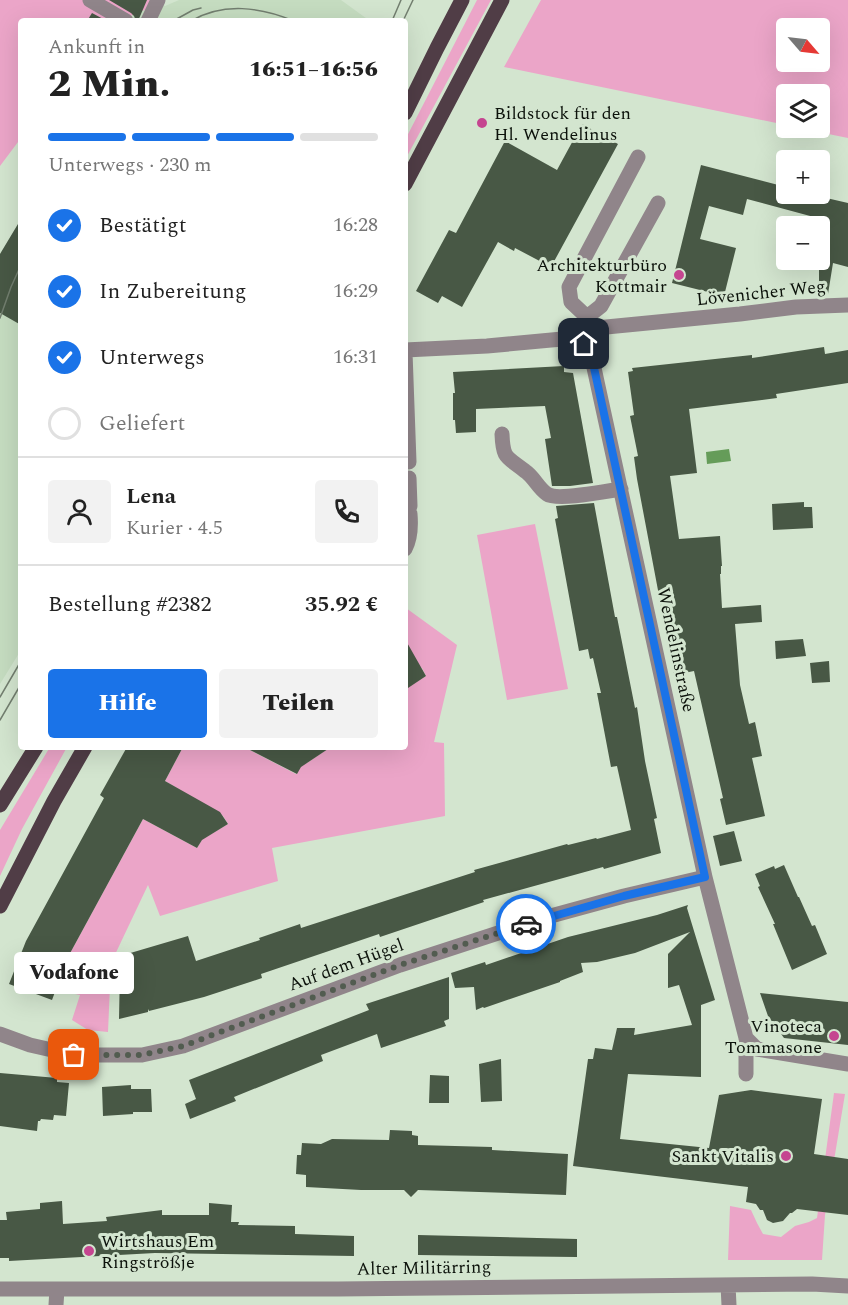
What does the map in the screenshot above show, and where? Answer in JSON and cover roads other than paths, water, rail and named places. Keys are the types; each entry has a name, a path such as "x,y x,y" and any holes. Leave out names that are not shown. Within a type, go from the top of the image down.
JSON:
{"main road":[{"path":"408,107 462,0"},
{"path":"408,178 502,0"},
{"path":"0,805 34,750"},
{"path":"0,906 54,801 83,750"}],"street":[{"path":"90,0 121,18"},
{"path":"149,18 158,0"},
{"path":"587,317 571,302 568,287 638,157"},
{"path":"408,351 573,338 587,317 601,306 658,203"},
{"name":"Lövenicher Weg","path":"573,338 596,328 796,307 848,305"},
{"name":"Wendelinstraße","path":"573,338 584,344 591,354 705,877 746,1038 746,1074"},
{"path":"408,434 409,462"},
{"path":"502,434 503,451 507,458 531,475 549,496 561,497 621,489"},
{"path":"408,542 411,530 409,478"},
{"name":"Auf dem Hügel","path":"0,1034 30,1045 74,1055 142,1055 183,1046 400,965 525,924 624,896 705,877"},
{"path":"746,1038 757,1049 848,1064"},
{"name":"Alter Militärring","path":"0,1289 338,1289 812,1284 848,1286"},
{"path":"728,1285 729,1305"},
{"path":"56,1305 57,1289"}],"tram line":[{"path":"393,18 401,0"},
{"path":"404,18 413,0"},
{"path":"178,18 201,8"},
{"path":"197,18 229,9 268,12 286,18"},
{"path":"0,318 18,272"},
{"path":"0,697 18,666"},
{"path":"0,720 18,689"}],"place":[{"name":"Bildstock für den Hl. Wendelinus","path":"482,123"},
{"name":"Architekturbüro Kottmair","path":"679,275"},
{"name":"Vinoteca Tommasone","path":"834,1036"},
{"name":"Vodafone","path":"74,1055"},
{"name":"Sankt Vitalis","path":"786,1156"},
{"name":"Wirtshaus Em Ringströßje","path":"89,1251"}]}
